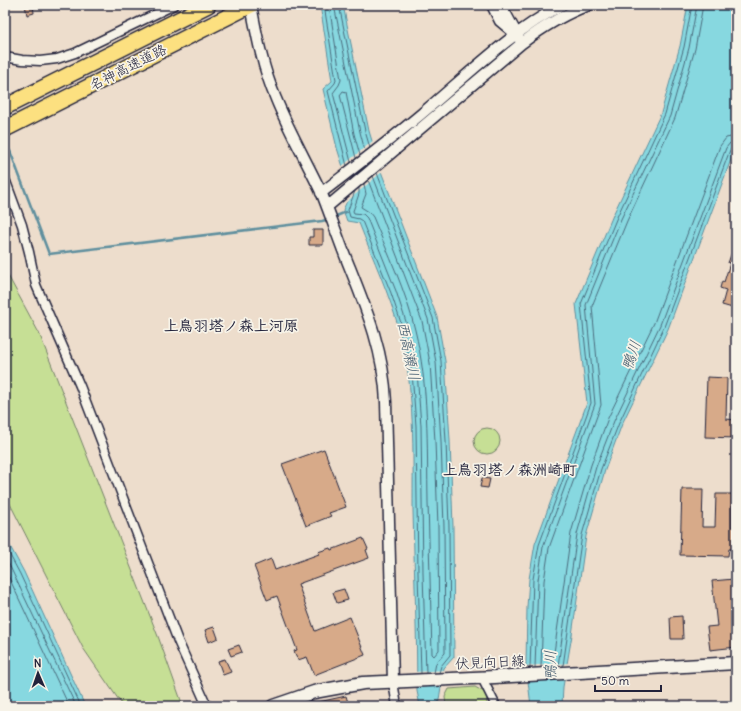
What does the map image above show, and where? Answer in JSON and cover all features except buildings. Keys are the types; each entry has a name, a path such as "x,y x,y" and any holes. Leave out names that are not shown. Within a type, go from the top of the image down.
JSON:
{"highway":[{"name":"名神高速道路","path":"5,107 208,5"},
{"name":"名神高速道路","path":"5,128 251,5"}],"main road":[{"name":"伏見向日線","path":"273,706 328,689 363,684 736,663"}],"street":[{"path":"5,56 40,61 57,59 75,53 174,5"},
{"path":"251,5 263,64 276,99 321,193 374,330 380,356 384,379 397,706"},
{"path":"492,5 500,21 519,39"},
{"path":"501,5 519,39"},
{"path":"327,208 408,140 549,12 562,5"},
{"path":"321,193 519,39 554,20 589,5"},
{"path":"401,131 408,140"},
{"path":"5,179 22,226 36,285 80,386 178,641 207,706"},
{"path":"479,678 496,706"}],"green space":[{"path":"5,270 39,333 159,639 183,706 123,706 83,648 5,494"},
{"path":"487,428 496,432 500,441 496,450 487,454 478,450 474,441 478,432"},
{"path":"475,687 486,693 487,704 483,706 446,706 445,697 449,689"}],"water":[{"name":"西高瀬川","path":"320,5 343,5 369,131 382,174 437,317 445,361 453,527 454,657 444,668 438,706 420,706 417,691 412,421 411,398 405,354 391,305 359,223 347,221 343,210 351,192 337,148 323,89 332,81"},
{"name":"鴨川","path":"688,5 736,5 736,146 668,329 622,424 605,470 586,536 563,687 562,706 531,706 526,665 527,607 529,579 535,544 587,403 576,304 613,215 661,113 680,46"},
{"path":"5,537 24,572 85,706 5,706"}],"pier":[{"path":"374,140 383,171 343,205 349,192 341,167"},
{"path":"570,663 567,680 526,682 524,666"},
{"path":"446,670 443,686 415,688 415,672"}],"waterway":[{"path":"5,142 10,151 49,254 330,219"},
{"path":"334,217 346,212"}],"district":[{"name":"上鳥羽塔ノ森上河原","path":"231,325"},
{"name":"上鳥羽塔ノ森洲崎町","path":"510,469"}]}
